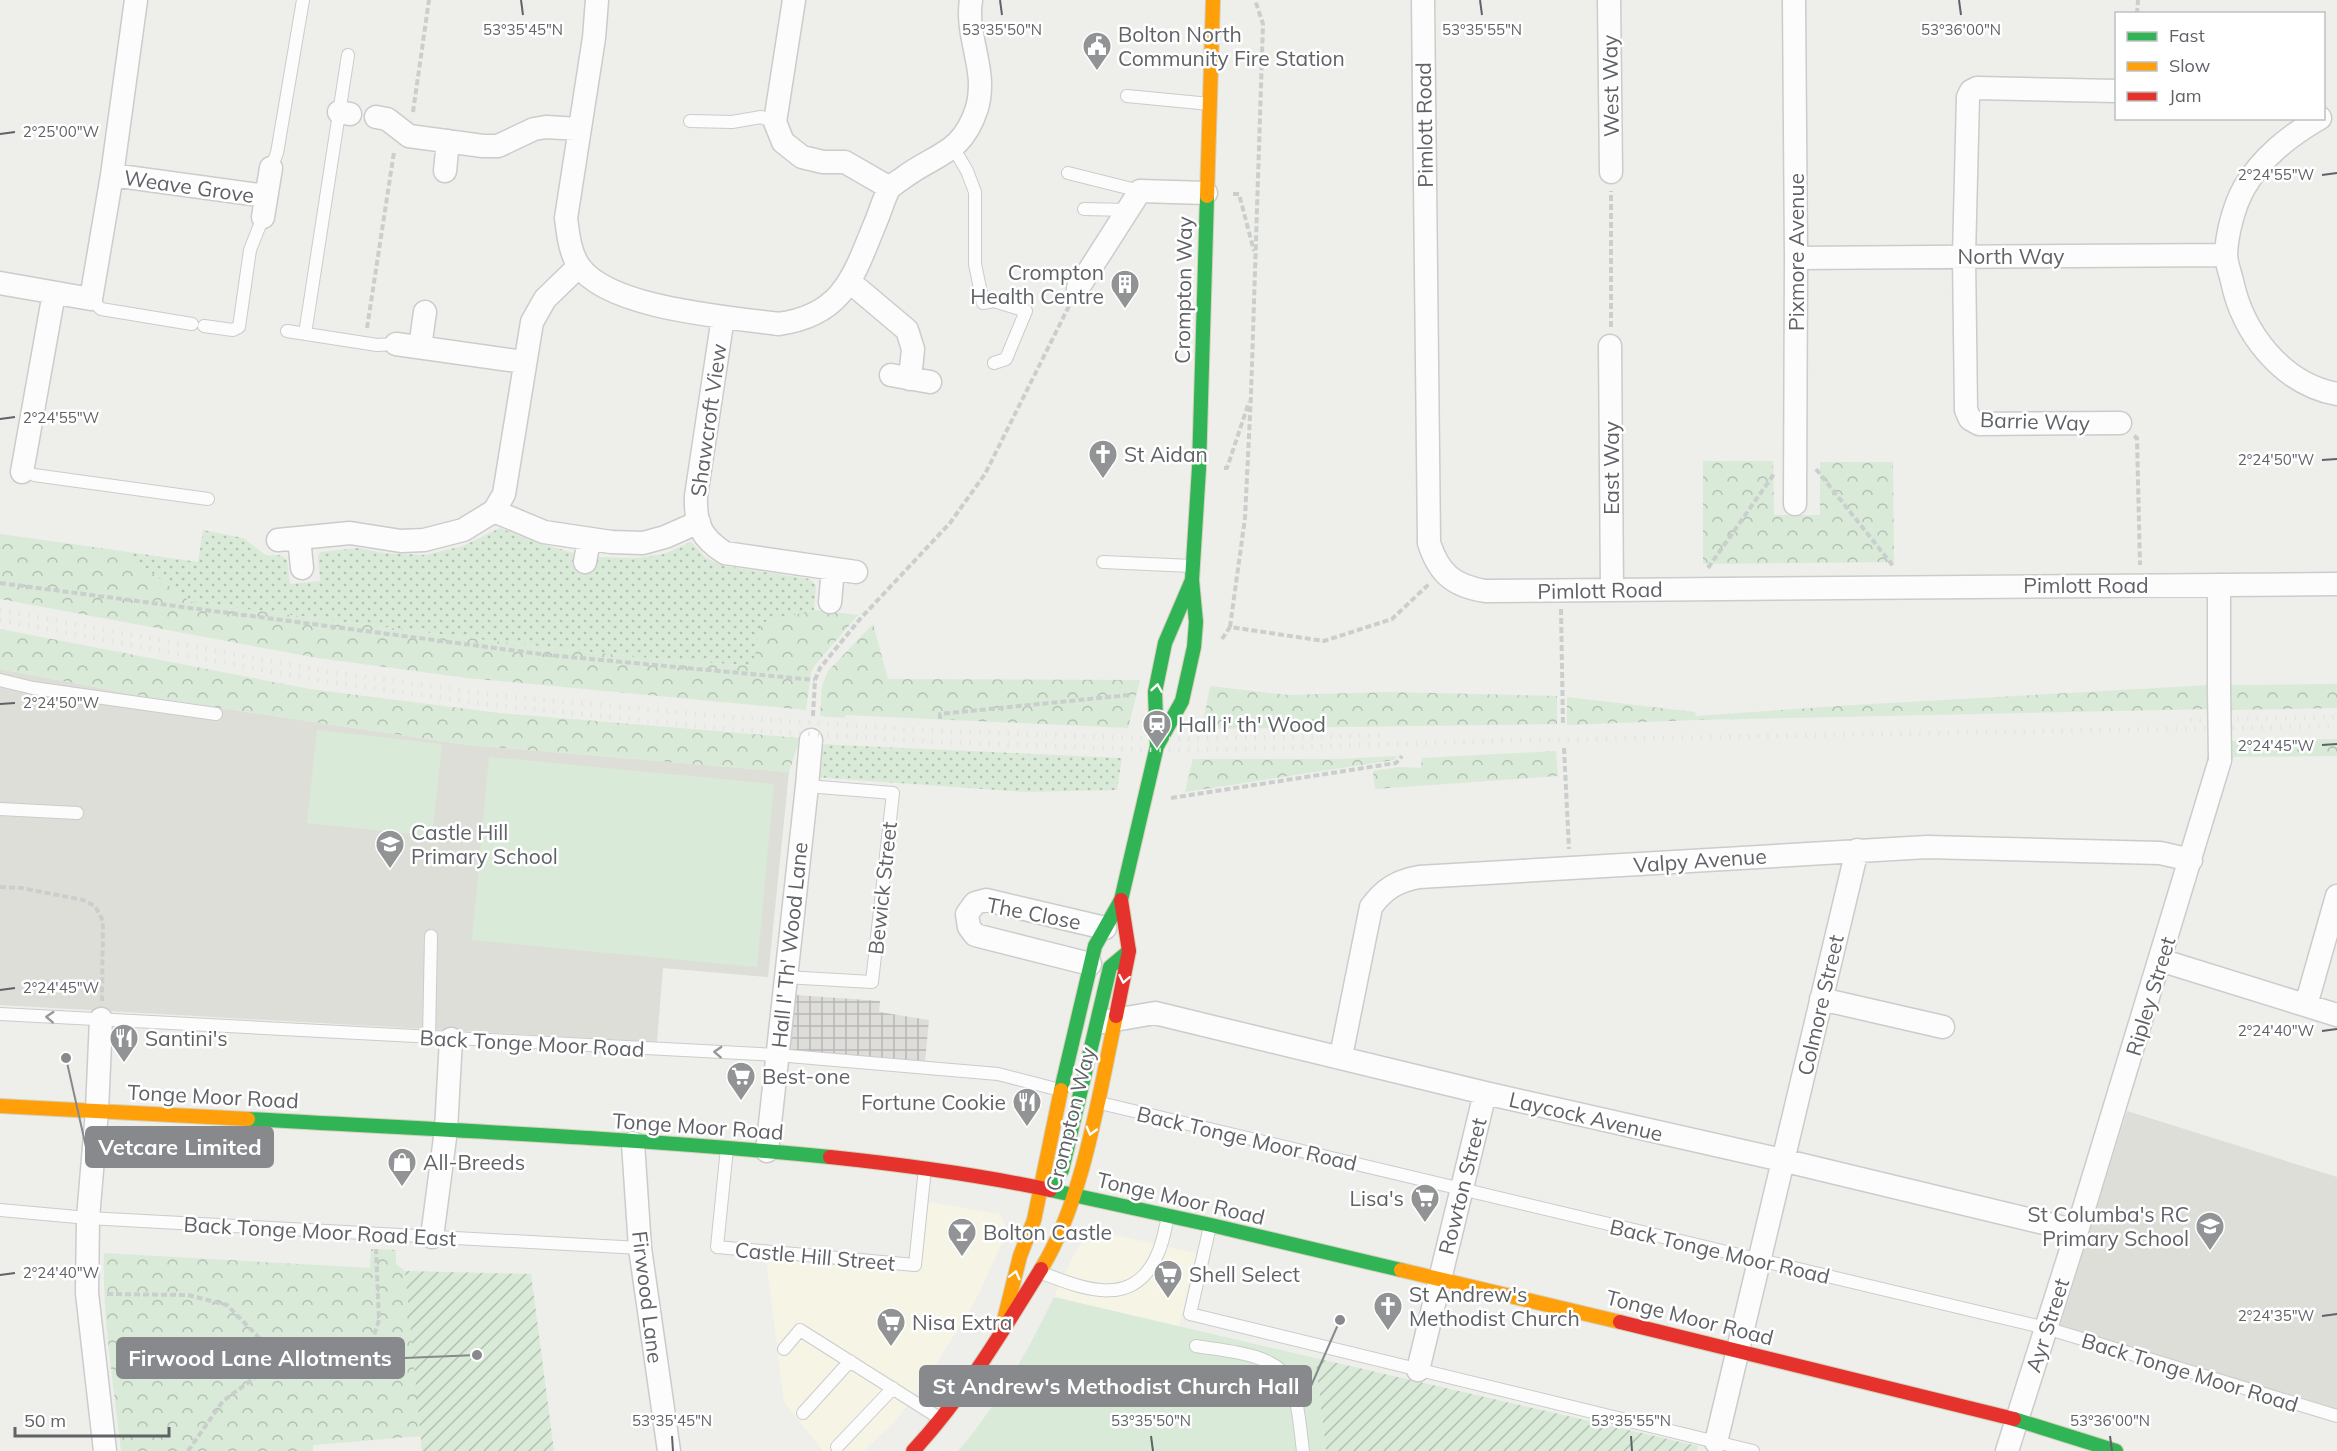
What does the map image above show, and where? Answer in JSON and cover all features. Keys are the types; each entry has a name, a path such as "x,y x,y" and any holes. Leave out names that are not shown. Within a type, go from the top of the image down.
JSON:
{"main road":[{"name":"Crompton Way","path":"1157,746 1182,701 1194,647 1196,622 1192,573 1199,468 1213,0"},
{"name":"Crompton Way","path":"1001,1332 1020,1256 1034,1220 1095,945 1121,900 1157,746 1155,692 1165,643 1192,573"},
{"name":"Crompton Way","path":"913,1451 942,1420 1041,1273 1052,1252 1074,1195 1098,1103 1106,1022 1129,951 1121,900"},
{"path":"1040,1187 1052,1184 1062,1170 1106,1022 1110,967 1129,951"},
{"name":"Tonge Moor Road","path":"0,1106 727,1148 926,1167 1040,1187 1211,1225 1738,1350 2016,1419 2116,1451"}],"street":[{"path":"0,283 91,299 112,175 136,0"},
{"path":"597,0 594,38 566,218 570,244 579,266 594,281 634,301 778,324 800,321 825,308 850,282 890,188 909,174 946,154 962,138 976,110 981,76 971,26 971,0"},
{"path":"794,0 775,122 783,142 802,157 823,162 845,162 890,188"},
{"name":"Pimlott Road","path":"1423,0 1429,543 1443,571 1456,583 1485,591 2337,584"},
{"name":"West Way","path":"1609,0 1611,172"},
{"name":"Pixmore Avenue","path":"1794,0 1795,504"},
{"path":"1964,256 1968,97 1971,91 1977,88 2115,91"},
{"path":"376,117 387,119 404,131 483,146 498,146 534,129 546,127 579,129"},
{"path":"2318,120 2293,133 2263,161 2243,190 2231,224 2226,255 2236,302 2257,342 2286,371 2319,390 2337,394"},
{"path":"445,171 448,141"},
{"name":"Weave Grove","path":"112,175 264,207 271,168"},
{"path":"1078,288 1134,201 1206,194"},
{"name":"North Way","path":"1796,258 2226,255"},
{"name":"Barrie Way","path":"1964,256 1966,410 1970,419 1979,424 2120,423"},
{"path":"302,568 288,539 350,533 400,541 424,540 463,530 494,511 504,494 532,322 545,299 579,266"},
{"path":"850,282 907,330 914,349 910,379"},
{"path":"19,472 54,292"},
{"path":"420,347 425,312"},
{"name":"Shawcroft View","path":"723,316 696,496 696,510 703,536 725,553 856,572"},
{"path":"396,344 524,362"},
{"name":"East Way","path":"1611,346 1612,590"},
{"name":"Shawcroft View","path":"494,511 544,532 589,540 643,543 665,537 699,522"},
{"path":"585,562 589,540"},
{"path":"830,602 833,569"},
{"name":"Ripley Street","path":"2078,1231 2220,760 2219,585"},
{"name":"Hall I' Th' Wood Lane","path":"767,1151 811,740"},
{"name":"Valpy Avenue","path":"1341,1056 1371,907 1388,888 1402,880 1419,877 1927,847 2160,853 2191,860"},
{"name":"Colmore Street","path":"1716,1442 1857,850"},
{"path":"2306,1005 2337,896"},
{"name":"The Close","path":"1090,964 975,935 969,927 967,914 975,903 986,900 1105,928"},
{"path":"2160,960 2337,1015"},
{"path":"1821,999 1943,1027"},
{"name":"Laycock Avenue","path":"1106,1022 1155,1013 1341,1056 1485,1093 1782,1160 2078,1231"},
{"path":"101,1019 97,1111 88,1218 87,1293 105,1451"},
{"path":"432,1237 446,1130 440,1038"},
{"name":"Rowton Street","path":"1418,1370 1485,1093"},
{"name":"Firwood Lane","path":"633,1143 640,1248 669,1451"},
{"name":"Ayr Street","path":"2007,1451 2078,1231"}],"lane":[{"path":"271,168 277,153 303,0"},
{"path":"305,334 345,113 348,55"},
{"path":"1128,96 1209,104"},
{"path":"690,121 732,123 761,117 775,122"},
{"path":"953,147 967,171 975,192 975,264 983,303 994,301 1026,311 1006,359 994,363"},
{"path":"1068,173 1134,201"},
{"path":"1084,208 1134,201"},
{"path":"91,299 101,309 233,330 239,327 250,250 264,207"},
{"path":"287,331 365,343 396,344"},
{"path":"19,472 208,499"},
{"path":"1103,562 1192,573"},
{"path":"0,680 33,688 216,714"},
{"name":"Bewick Street","path":"786,977 872,982 893,793 807,786"},
{"path":"0,809 77,813"},
{"path":"431,936 440,1038"},
{"name":"Back Tonge Moor Road","path":"0,1014 777,1055 998,1074 1061,1090"},
{"name":"Back Tonge Moor Road","path":"1098,1103 2046,1328 2337,1416"},
{"name":"Castle Hill Street","path":"727,1148 717,1247 915,1265 926,1167"},
{"name":"Back Tonge Moor Road East","path":"0,1210 88,1218 640,1248"},
{"path":"1041,1273 1088,1289 1108,1291 1132,1287 1142,1280 1159,1252 1168,1216"},
{"path":"1211,1225 1190,1314 1754,1451"},
{"path":"784,1349 800,1330 942,1420"},
{"path":"1196,1346 1266,1360 1278,1367 1289,1379 1294,1394 1303,1451"},
{"path":"803,1413 850,1361"},
{"path":"837,1447 892,1388"}],"path":[{"path":"365,343 429,0"},
{"path":"1218,645 1230,627 1245,518 1263,24 1255,0"},
{"path":"1611,172 1611,346"},
{"path":"1206,194 1239,194 1255,258"},
{"path":"813,716 815,680 820,668 860,619 950,523 985,474 1078,288"},
{"path":"1199,468 1227,468 1251,395"},
{"path":"2120,423 2137,438 2140,585"},
{"path":"1796,443 1909,586"},
{"path":"1694,589 1775,472"},
{"path":"1230,627 1324,641 1392,619 1443,571"},
{"path":"0,583 548,655 815,680"},
{"path":"1560,590 1563,726"},
{"path":"940,719 940,714 1133,695"},
{"path":"1564,748 1570,868"},
{"path":"1145,802 1396,762 1402,756"},
{"path":"0,887 22,888 83,900 95,906 103,921 101,1019"},
{"path":"87,1293 188,1295 227,1305 280,1359 341,1367 369,1351 379,1320 376,1235"},
{"path":"188,1451 223,1401 280,1359"}],"shaded area":[{"name":"Castle Hill Primary School","path":"0,669 147,697 468,745 789,772 768,977 663,968 657,1042 0,1005"},
{"path":"796,995 880,1001 879,1012 929,1020 925,1062 789,1051"},
{"name":"St Columba's RC Primary School","path":"2127,1111 2337,1177 2337,1414 2060,1327"},
{"path":"929,1202 1000,1214 1008,1230 975,1302 921,1388 897,1419 864,1451 823,1451 784,1402 766,1259 919,1272"},
{"path":"1111,1234 1196,1253 1179,1327 1054,1297 1082,1242 1094,1236"}],"green space":[{"path":"1703,461 1773,461 1774,515 1820,515 1820,462 1893,462 1894,562 1703,564"},
{"path":"500,528 535,542 574,553 572,566 595,570 596,557 635,558 664,554 691,542 706,558 725,566 810,579 816,586 814,610 761,623 753,666 636,657 191,602 122,551 198,562 203,530 243,538 267,556 282,556 287,560 290,584 320,581 318,556 321,552 358,548 384,553 425,555 463,546"},
{"path":"0,534 122,551 191,602 636,657 753,666 761,623 814,610 858,615 811,672 806,710 467,678 318,658 0,599"},
{"path":"873,624 888,679 1140,680 1128,728 845,715 845,718 820,716 822,686 828,671"},
{"path":"0,629 310,689 499,713 800,738 789,772 468,745 147,697 0,669"},
{"path":"2337,684 2337,708 2226,710 2226,685"},
{"path":"2211,685 2211,709 1695,720 1567,725 1567,697 1695,712 1696,716"},
{"path":"1210,686 1288,695 1390,692 1557,696 1557,724 1202,729"},
{"path":"317,730 442,744 432,836 307,823"},
{"path":"2337,739 2337,756 2227,757 2227,741"},
{"path":"817,744 1122,758 1117,790 1026,792 814,777"},
{"path":"1556,751 1558,776 1375,789 1373,771 1399,767 1421,768 1422,758"},
{"path":"1397,756 1394,760 1185,792 1193,759 1341,759"},
{"path":"489,757 774,784 757,967 472,940"},
{"path":"371,1249 396,1250 396,1264 405,1271 421,1436 313,1445 313,1451 121,1451 107,1327 104,1253 370,1268"},
{"path":"405,1271 531,1274 554,1451 422,1451"},
{"path":"1054,1297 1315,1358 1326,1451 958,1451 986,1415 1011,1377"},
{"path":"1315,1358 1698,1446 1697,1451 1326,1451"}],"railway":[{"path":"0,610 329,672 501,696 741,718 939,731 1163,739 1383,736"},
{"path":"0,620 322,681 501,706 727,729 940,742 1157,750 1488,741 2337,726"},
{"path":"2190,720 2337,717"}],"traffic: fast":[{"path":"1157,746 1182,701 1194,647 1196,622 1192,580 1199,468 1207,196"},
{"path":"1061,1090 1095,946 1121,900 1157,746 1155,692 1165,643 1192,580"},
{"path":"1040,1187 1054,1182 1062,1170 1110,967 1129,951"},
{"path":"248,1119 612,1140 830,1157"},
{"path":"1050,1190 1401,1270"},
{"path":"2014,1419 2116,1451"}],"traffic: slow":[{"path":"1207,196 1213,0"},
{"path":"1041,1269 1056,1242 1079,1180 1096,1113 1116,1016"},
{"path":"1001,1332 1020,1256 1034,1220 1061,1090"},
{"path":"0,1106 248,1119"},
{"path":"1401,1270 1620,1322"}],"traffic: jam":[{"path":"1116,1016 1129,951 1121,900"},
{"path":"830,1157 941,1170 1050,1190"},
{"path":"913,1451 966,1386 1041,1269"},
{"path":"1620,1322 2014,1419"}],"place":[{"name":"Bolton North Community Fire Station","path":"1097,72"},
{"name":"Crompton Health Centre","path":"1125,310"},
{"name":"St Aidan","path":"1103,480"},
{"name":"Hall i' th' Wood","path":"1157,750"},
{"name":"Castle Hill Primary School","path":"390,870"},
{"name":"Vetcare Limited","path":"66,1058"},
{"name":"Santini's","path":"124,1064"},
{"name":"Best-one","path":"741,1102"},
{"name":"Fortune Cookie","path":"1027,1128"},
{"name":"All-Breeds","path":"402,1188"},
{"name":"Lisa's","path":"1425,1224"},
{"name":"St Columba's RC Primary School","path":"2210,1252"},
{"name":"Bolton Castle","path":"962,1258"},
{"name":"Shell Select","path":"1168,1300"},
{"name":"St Andrew's Methodist Church Hall","path":"1340,1320"},
{"name":"St Andrew's Methodist Church","path":"1388,1332"},
{"name":"Nisa Extra","path":"891,1348"},
{"name":"Firwood Lane Allotments","path":"477,1355"}]}
